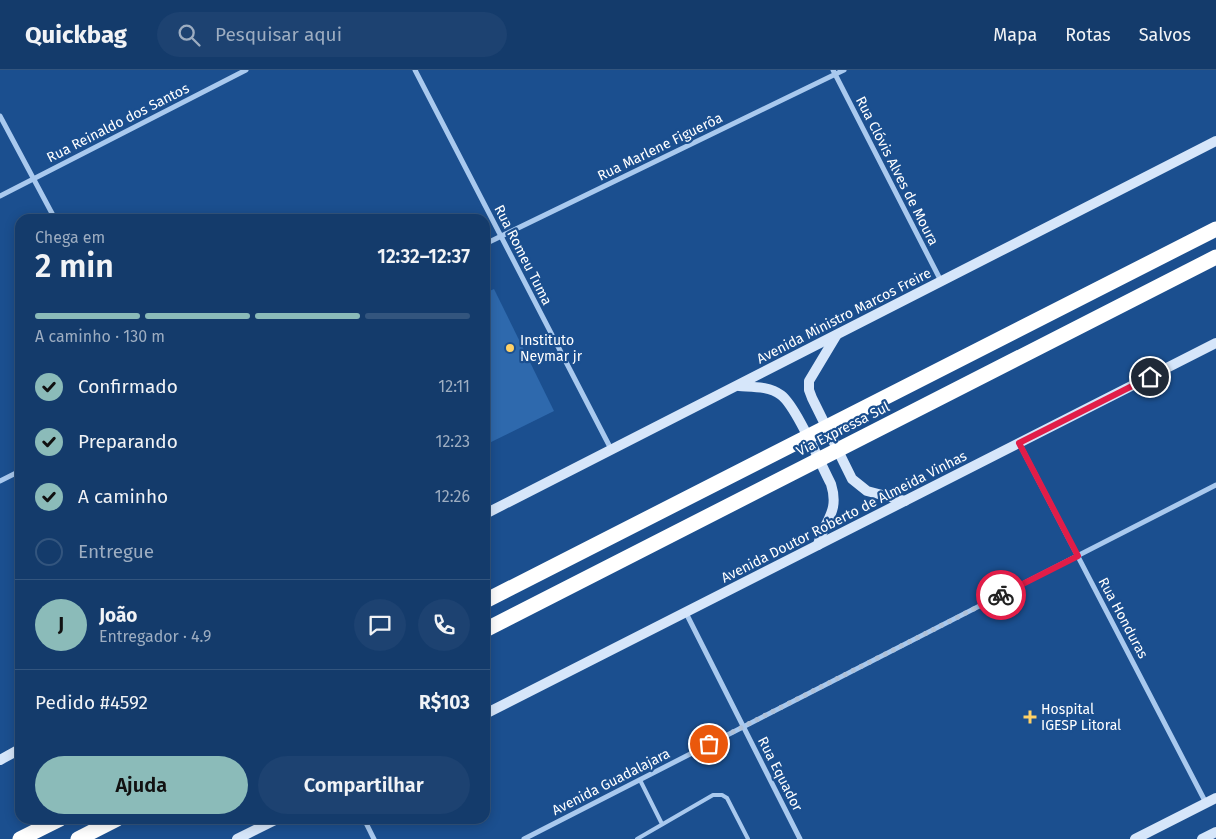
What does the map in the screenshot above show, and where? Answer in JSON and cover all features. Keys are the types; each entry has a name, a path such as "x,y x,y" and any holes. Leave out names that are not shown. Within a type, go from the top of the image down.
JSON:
{"highway":[{"name":"Via Expressa Sul","path":"490,598 1216,229"},
{"name":"Via Expressa Sul","path":"490,627 1216,257"},
{"path":"20,839 50,824"},
{"path":"78,839 107,824"}],"main road":[{"name":"Avenida Ministro Marcos Freire","path":"490,511 1216,141"},
{"path":"837,335 809,381 809,390 812,398 852,479 867,491 905,501"},
{"name":"Avenida Doutor Roberto de Almeida Vinhas","path":"490,711 1216,343"},
{"path":"737,386 773,390 787,401 831,484 834,494 834,507 821,532 818,546"},
{"path":"0,760 15,752"},
{"path":"1136,839 1211,801"},
{"path":"237,839 267,824"},
{"path":"1202,839 1216,832"}],"street":[{"name":"Rua Reinaldo dos Santos","path":"0,196 246,70"},
{"name":"Rua Romeu Tuma","path":"415,70 488,214"},
{"name":"Rua Marlene Figuerôa","path":"490,242 834,72 844,70"},
{"name":"Rua Clóvis Alves de Moura","path":"834,72 942,281"},
{"path":"0,116 52,214"},
{"name":"Rua Romeu Tuma","path":"490,217 611,450"},
{"name":"Rua Honduras","path":"1019,443 1211,801"},
{"path":"0,482 15,474"},
{"name":"Avenida Guadalajara","path":"524,839 1216,485"},
{"name":"Rua Equador","path":"686,613 800,839"},
{"path":"366,824 374,839"}],"lane":[{"path":"640,780 662,824"},
{"path":"637,839 713,795 722,795 727,798 748,839"}],"shaded area":[{"path":"494,289 554,411 490,443 490,291"}],"way so far":[{"path":"709,744 1001,595"}],"place":[{"name":"Instituto Neymar jr","path":"510,348"},
{"name":"Hospital IGESP Litoral","path":"1030,717"}],"route":[{"path":"1001,595 1078,556 1019,443 1150,377"}]}
